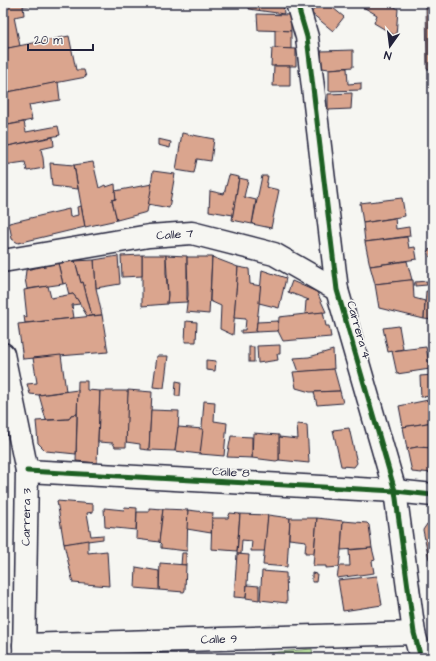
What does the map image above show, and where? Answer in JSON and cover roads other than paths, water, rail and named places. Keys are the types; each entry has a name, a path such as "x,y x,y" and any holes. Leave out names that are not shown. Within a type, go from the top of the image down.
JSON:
{"street":[{"name":"Carrera 4","path":"297,3 307,37 337,290 394,491 414,633 421,658"},
{"name":"Calle 7","path":"3,261 149,236 192,233 274,254 337,290"},
{"name":"Carrera 3","path":"3,356 27,471 24,652"},
{"name":"Calle 8","path":"27,471 394,491 433,495"},
{"name":"Calle 9","path":"24,652 414,633"}]}
